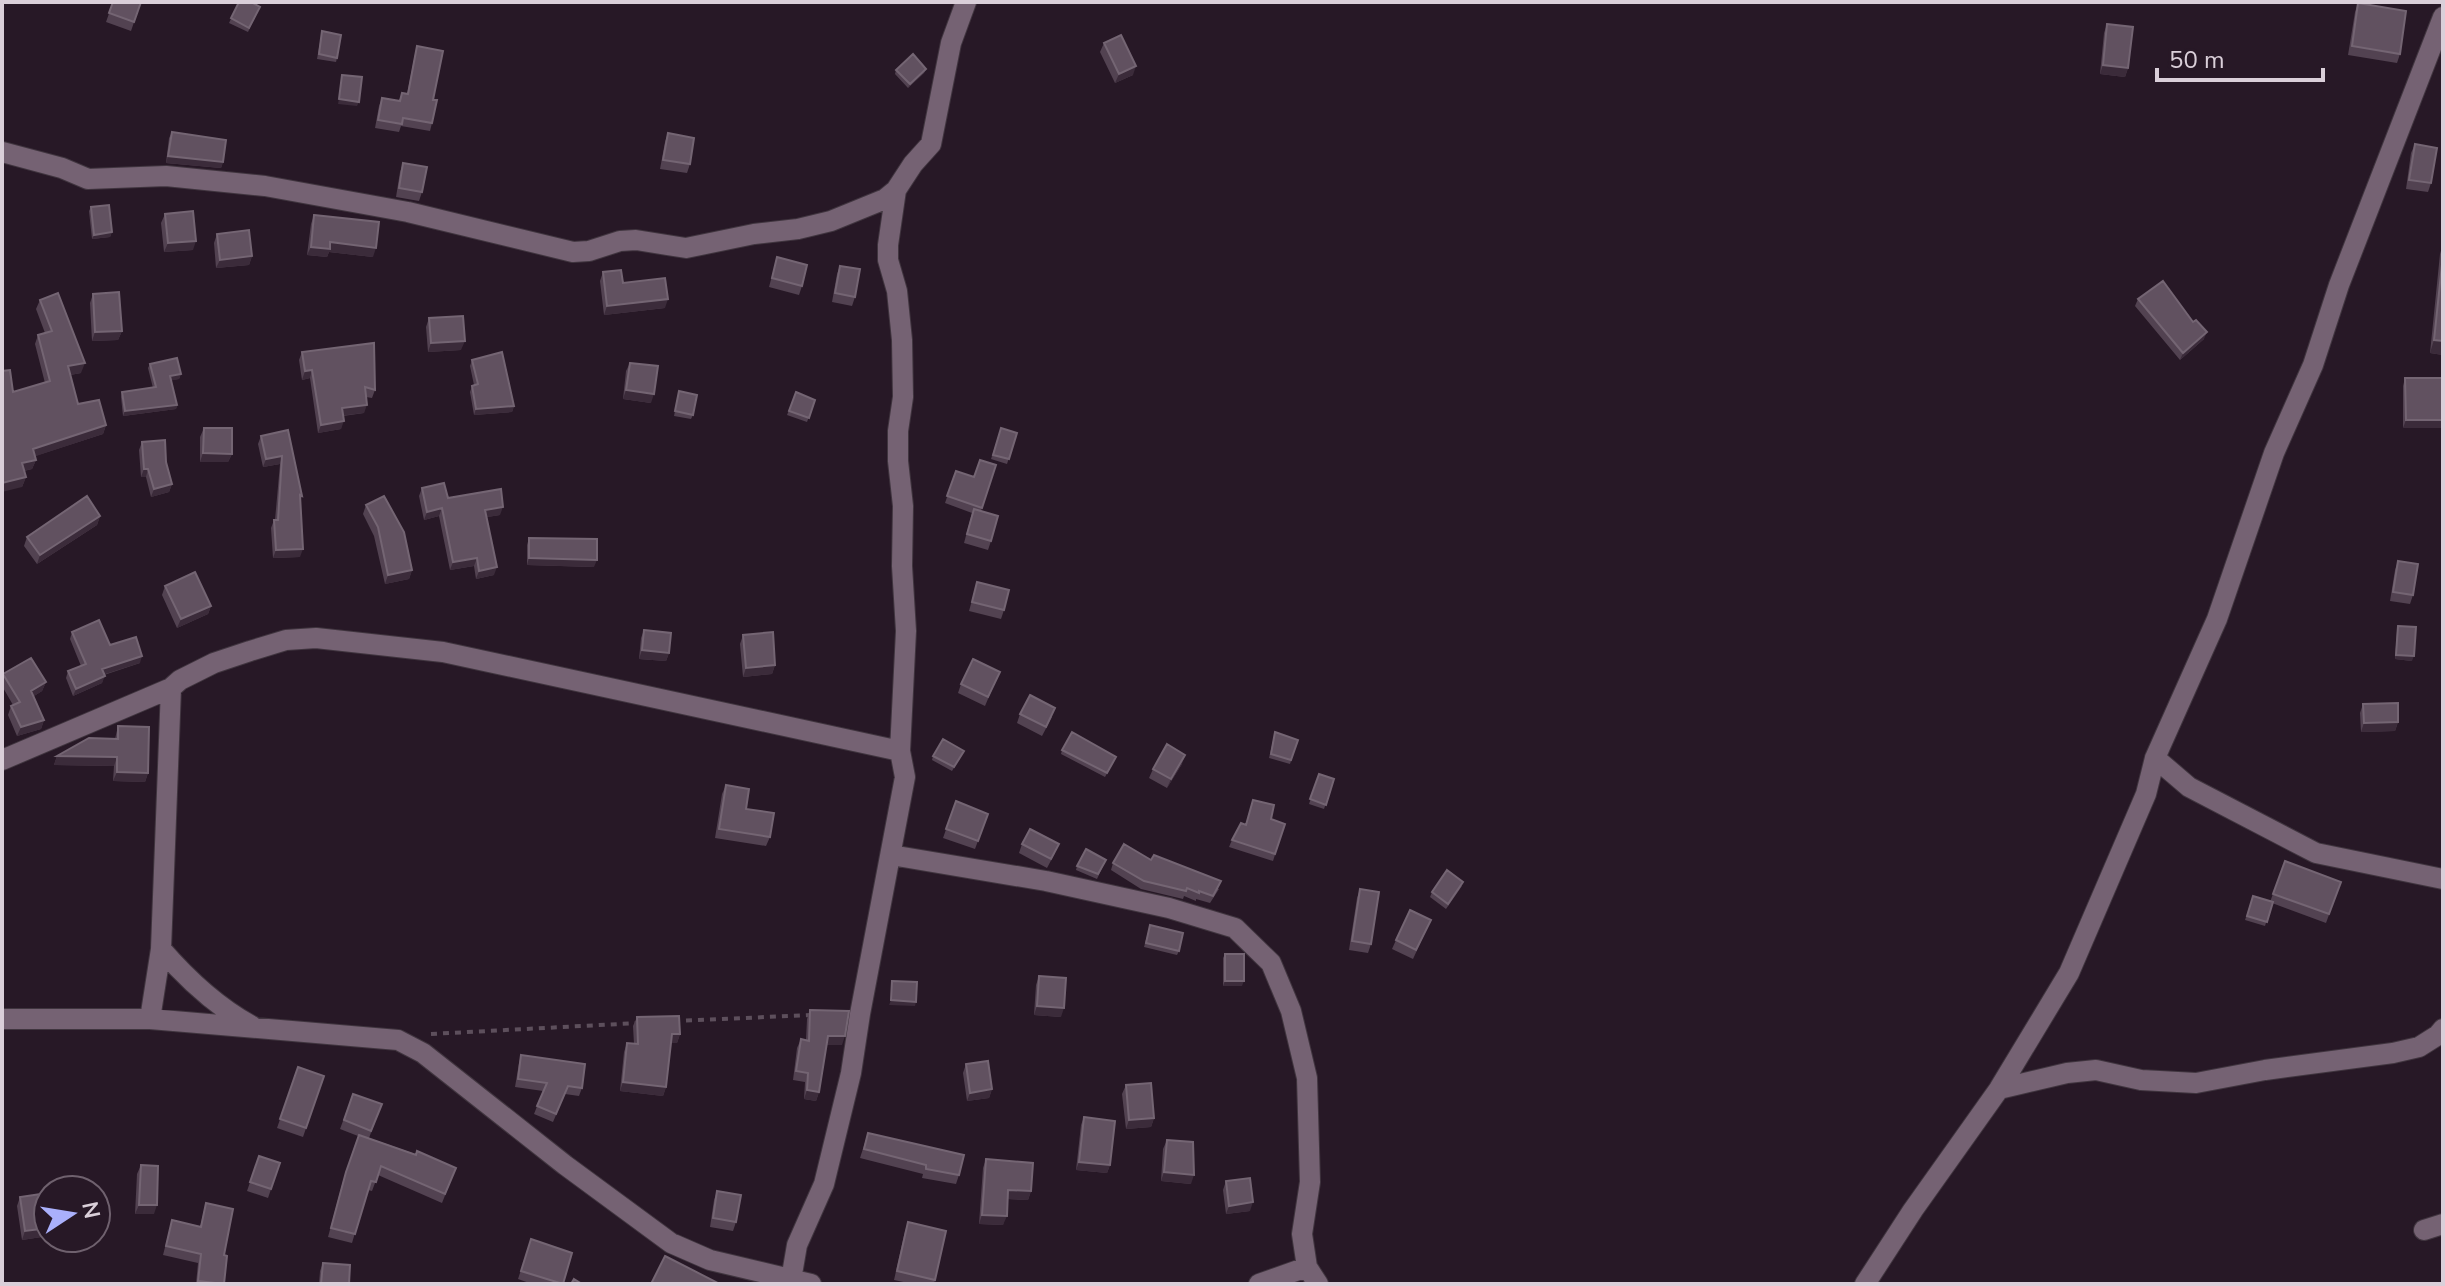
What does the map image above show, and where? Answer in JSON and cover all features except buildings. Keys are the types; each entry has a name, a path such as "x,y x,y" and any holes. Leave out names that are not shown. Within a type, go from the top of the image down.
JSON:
{"street":[{"path":"2,152 62,168 88,179 166,176 265,186 408,212 573,252 628,241 686,248 831,221 885,199 896,190 931,144 951,43 966,2"},
{"path":"1865,1284 1999,1089 2069,973 2146,794 2155,758 2217,619 2274,453 2313,365 2339,285 2443,17"},
{"path":"2,1019 150,1019 398,1040 423,1053 565,1165 671,1243 750,1277 801,1282 797,1245 824,1184 844,1102 905,777 900,751 906,631 902,566 903,506 898,461 903,397 902,340 897,291 888,260 896,190"},
{"path":"2,760 171,688 214,663 286,640 316,638 443,652 900,751"},
{"path":"150,1019 161,949 171,688"},
{"path":"2155,758 2189,787 2316,853 2443,879"},
{"path":"891,855 1046,881 1169,908 1235,928 1271,963 1291,1011 1307,1078 1310,1182 1302,1234 1312,1275 1259,1284"},
{"path":"161,949 185,976 233,1016 257,1029"},
{"path":"1999,1089 2067,1073 2096,1070 2141,1080 2196,1083 2265,1070 2393,1053 2419,1047 2443,1029"}],"path":[{"path":"661,1021 824,1014"},
{"path":"398,1040 426,1034 646,1022"}]}
